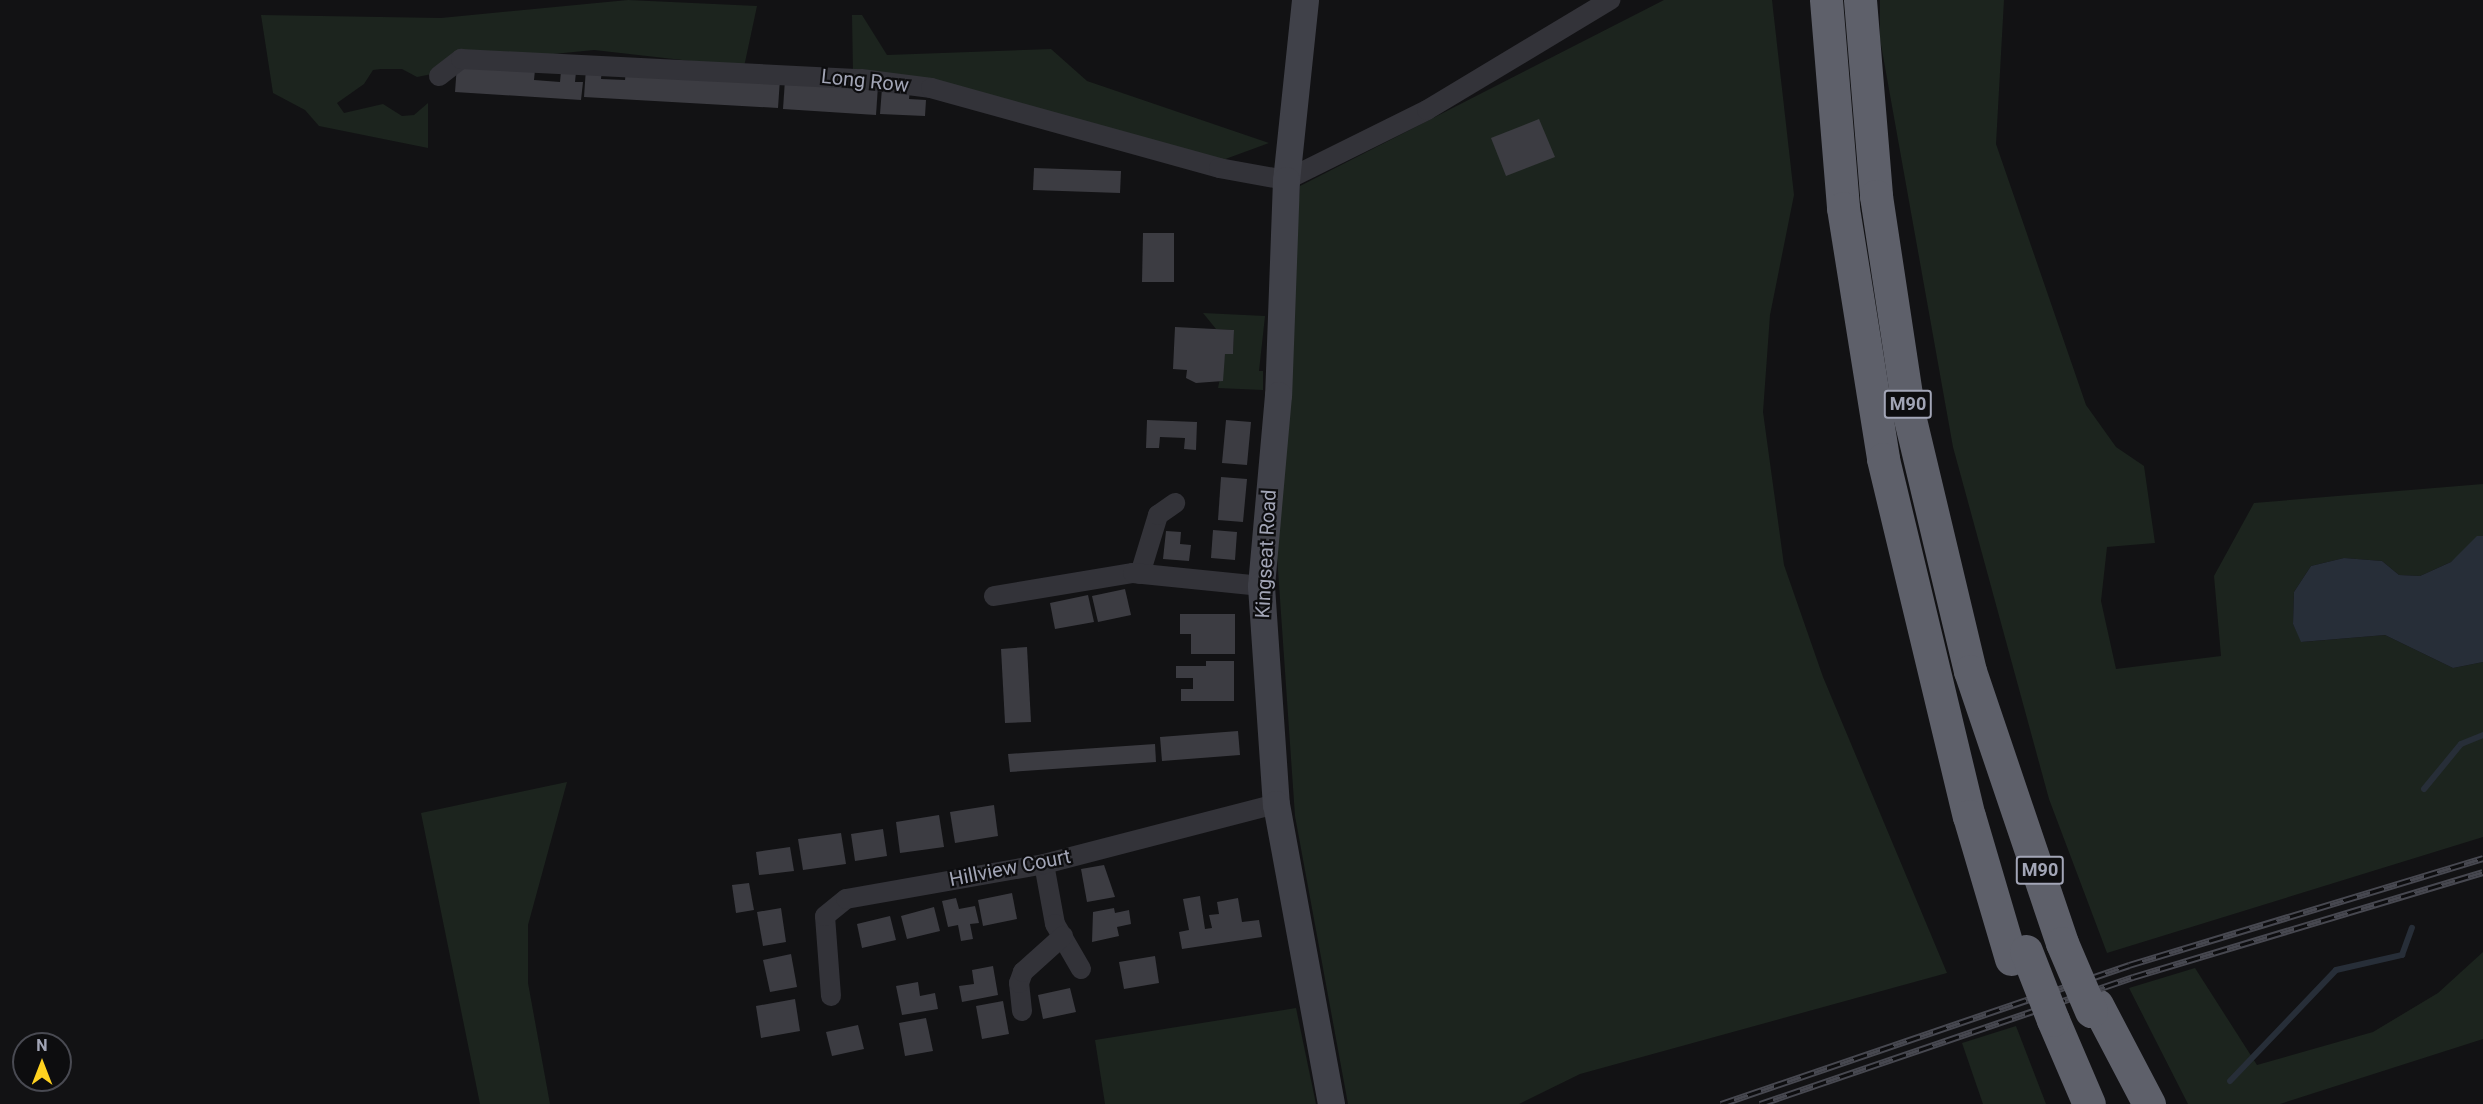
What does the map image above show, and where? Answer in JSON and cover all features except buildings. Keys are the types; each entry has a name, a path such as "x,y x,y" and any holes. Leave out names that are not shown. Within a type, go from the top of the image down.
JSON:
{"highway":[{"name":"M90","path":"1826,0 1857,316 1883,459 1930,661 2018,955 2045,1024 2069,1104"},
{"name":"M90","path":"1860,0 1876,196 1909,415 1952,605 2010,798 2065,943 2094,1008 2131,1104"},
{"name":"M90","path":"2094,1008 2149,1104"},
{"name":"M90","path":"2045,1024 2089,1104"}],"street":[{"name":"Kingseat Road","path":"1305,0 1286,180 1278,395 1261,586 1276,804 1331,1104"},
{"path":"1286,180 1427,110 1610,0"},
{"name":"Long Row","path":"439,76 461,59 861,79 931,88 1219,168 1286,180"},
{"path":"1140,574 1158,515 1175,503"},
{"path":"994,596 1140,574 1261,586"},
{"name":"Hillview Court","path":"831,996 825,915 846,898 1044,864 1276,804"},
{"path":"1044,864 1055,924 1081,969"},
{"path":"1022,1011 1018,983 1023,972 1063,936"}],"shaded area":[{"path":"628,0 757,6 744,67 594,50 513,58 417,77 402,69 373,70 364,84 337,103 344,113 383,104 402,116 414,115 428,103 428,148 319,126 305,110 273,93 261,15 441,18"},
{"path":"1664,0 1772,0 1794,195 1770,315 1763,412 1784,565 1823,677 1947,973 1580,1074 1519,1104 1348,1104 1295,816 1276,541 1300,186"},
{"path":"1880,0 2004,0 1996,144 2086,405 2116,447 2144,466 2155,543 2107,547 2101,601 2116,669 2221,656 2214,576 2254,503 2483,484 2483,536 2451,562 2420,576 2399,575 2382,561 2344,558 2311,566 2294,592 2293,624 2302,642 2385,635 2453,668 2483,662 2483,837 2107,953 2049,799 1953,447 1880,39"},
{"path":"852,15 862,15 887,55 1051,49 1087,81 1269,143 1220,161 853,73"},
{"path":"1203,313 1265,316 1259,371 1263,371 1263,390 1218,388 1225,354 1233,354 1234,330 1216,329"},
{"path":"2477,536 2483,536 2483,662 2453,668 2385,635 2301,642 2293,624 2294,592 2311,566 2344,558 2382,561 2399,575 2420,576 2451,562"},
{"path":"567,782 528,925 528,983 550,1104 480,1104 421,813"},
{"path":"2483,952 2483,1039 2280,1104 2188,1104 2129,988 2195,968 2257,1065 2373,1032 2438,993"},
{"path":"1296,1008 1316,1104 1105,1104 1095,1040"},
{"path":"2016,1026 2046,1104 1983,1104 1962,1043"}],"waterway":[{"path":"2424,789 2461,744 2483,735"},
{"path":"2230,1081 2336,970 2402,955 2412,928"}],"railway":[{"path":"1721,1104 2129,965 2483,858"},
{"path":"1760,1104 2133,977 2483,872"}]}
